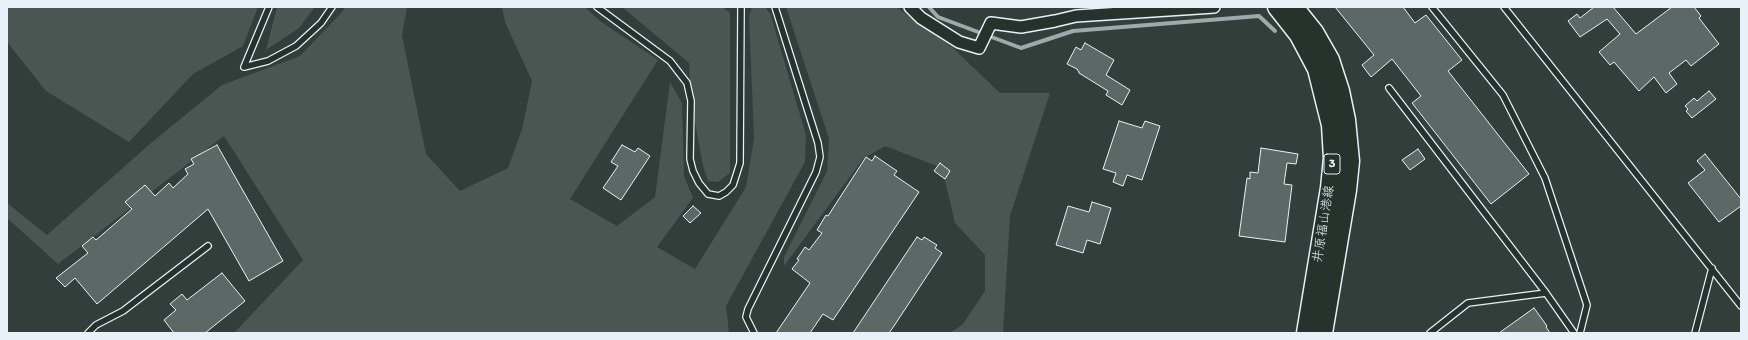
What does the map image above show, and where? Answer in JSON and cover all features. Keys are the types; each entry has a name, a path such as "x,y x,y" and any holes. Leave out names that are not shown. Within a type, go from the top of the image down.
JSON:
{"main road":[{"name":"井原福山港線","path":"1277,7 1299,35 1317,69 1330,125 1333,158 1330,188 1306,333"},
{"name":"井原福山港線","path":"1294,7 1314,32 1330,60 1340,91 1350,161 1347,190 1323,333"}],"street":[{"path":"910,7 921,18 959,42 979,48 991,23 1020,27 1055,22 1076,16 1214,7"}],"lane":[{"path":"269,7 244,67 268,61 296,46 320,23 332,7"},
{"path":"597,7 670,61 687,83 691,101 690,159 693,171 699,183 708,194 719,196 733,185 740,163 741,7"},
{"path":"754,333 746,317 748,309 816,172 820,157 818,143 775,7"},
{"path":"1432,7 1503,95 1545,178 1587,305 1580,333"},
{"path":"1504,7 1741,306"},
{"path":"1389,88 1546,293 1574,333"},
{"path":"88,333 96,325 123,311 208,246"},
{"path":"1695,333 1712,268"},
{"path":"1430,333 1468,303 1546,293"}],"shaded area":[{"path":"7,7 258,7 243,46 193,74 129,142 46,91 7,42"},
{"path":"277,7 315,7 299,28 266,50"},
{"path":"345,7 407,7 402,35 426,154 460,191 508,168 522,129 532,81 505,22 502,7 585,7 600,21 658,60 570,199 617,226 655,197 670,82 682,103 684,176 693,198 657,247 695,269 746,187 754,138 749,16 752,7 765,7 770,13 806,135 805,162 726,306 729,333 234,333 303,260 224,136 58,264 7,218 7,203 47,235 151,143 222,85 300,56 343,11"},
{"path":"622,7 722,7 730,13 730,173 718,182 708,181 703,166 691,101 689,63"},
{"path":"786,7 896,7 952,47 1000,93 1050,93 1010,216 1003,333 950,333 963,324 985,291 985,255 955,223 942,168 885,146 863,159 784,266 784,257 827,171 829,139"}],"building":[{"path":"1335,7 1403,7 1415,23 1426,15 1462,60 1448,71 1529,174 1491,204 1412,103 1421,96 1392,59 1371,77 1362,65 1374,55"},
{"path":"1594,7 1613,7 1636,34 1672,7 1694,7 1701,16 1699,18 1719,44 1691,66 1686,60 1669,73 1677,84 1666,93 1654,77 1639,91 1614,62 1610,65 1599,52 1620,34 1607,19 1580,37 1568,21 1577,14 1580,18"},
{"path":"1085,43 1114,60 1106,75 1130,90 1122,105 1106,95 1108,91 1079,73 1077,69 1067,64 1076,47 1081,50"},
{"path":"1709,91 1716,99 1692,118 1686,111 1688,109 1685,106 1694,98 1697,101"},
{"path":"1119,121 1142,128 1145,121 1160,126 1142,180 1127,175 1123,186 1113,182 1116,173 1103,169"},
{"path":"217,145 283,261 249,281 208,209 97,304 75,278 65,287 56,278 88,253 82,246 93,237 96,240 132,209 125,202 145,185 155,196 169,183 173,188 188,174 185,169 194,164 191,159"},
{"path":"622,145 635,152 638,148 650,156 621,200 603,188 618,166 611,162"},
{"path":"1261,148 1298,154 1296,164 1287,163 1284,184 1292,185 1285,242 1239,236 1247,178 1250,179 1250,172 1258,173"},
{"path":"1418,149 1425,159 1410,170 1402,160"},
{"path":"1705,154 1741,199 1741,206 1719,222 1688,183 1705,170 1697,161"},
{"path":"875,156 897,171 894,175 919,192 833,320 823,314 810,333 776,333 810,283 792,269 799,260 797,259 805,247 809,250 822,233 817,230 826,215 828,216 866,157 872,161"},
{"path":"940,163 950,171 945,179 934,171"},
{"path":"1092,202 1111,208 1100,244 1087,240 1083,253 1056,245 1068,206 1089,212"},
{"path":"693,206 701,213 690,223 683,216"},
{"path":"917,237 922,240 924,237 937,245 935,248 942,253 894,326 889,333 853,333"},
{"path":"222,273 245,301 205,333 174,333 164,320 176,310 170,304 182,294 187,300"},
{"path":"1534,308 1547,326 1546,327 1550,333 1499,333"}],"waterway":[{"path":"929,7 938,17 1021,48 1073,31 1259,16 1275,31"}]}
